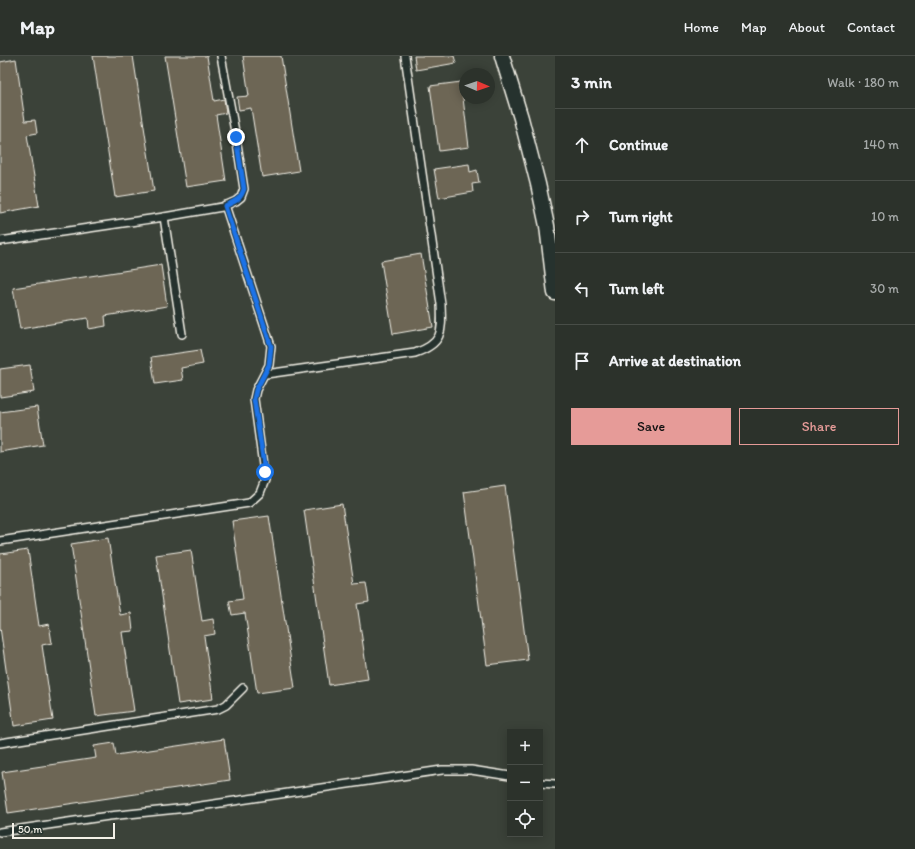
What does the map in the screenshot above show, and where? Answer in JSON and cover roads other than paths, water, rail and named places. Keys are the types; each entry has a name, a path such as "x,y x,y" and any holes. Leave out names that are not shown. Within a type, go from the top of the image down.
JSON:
{"street":[{"path":"502,56 521,118 538,184 547,226 555,293"}],"lane":[{"path":"0,241 164,218 225,206 241,197 244,189 221,56"},
{"path":"266,374 415,353 427,349 435,343 440,335 442,323 441,304 405,56"},
{"path":"0,540 249,503 260,493 265,480 254,399 256,390 266,374 271,356 271,346 225,206"},
{"path":"164,218 182,334"},
{"path":"0,743 218,709 226,705 243,688"},
{"path":"0,832 109,816 187,808 442,770 471,770 507,776"},
{"path":"543,783 555,784"}]}
